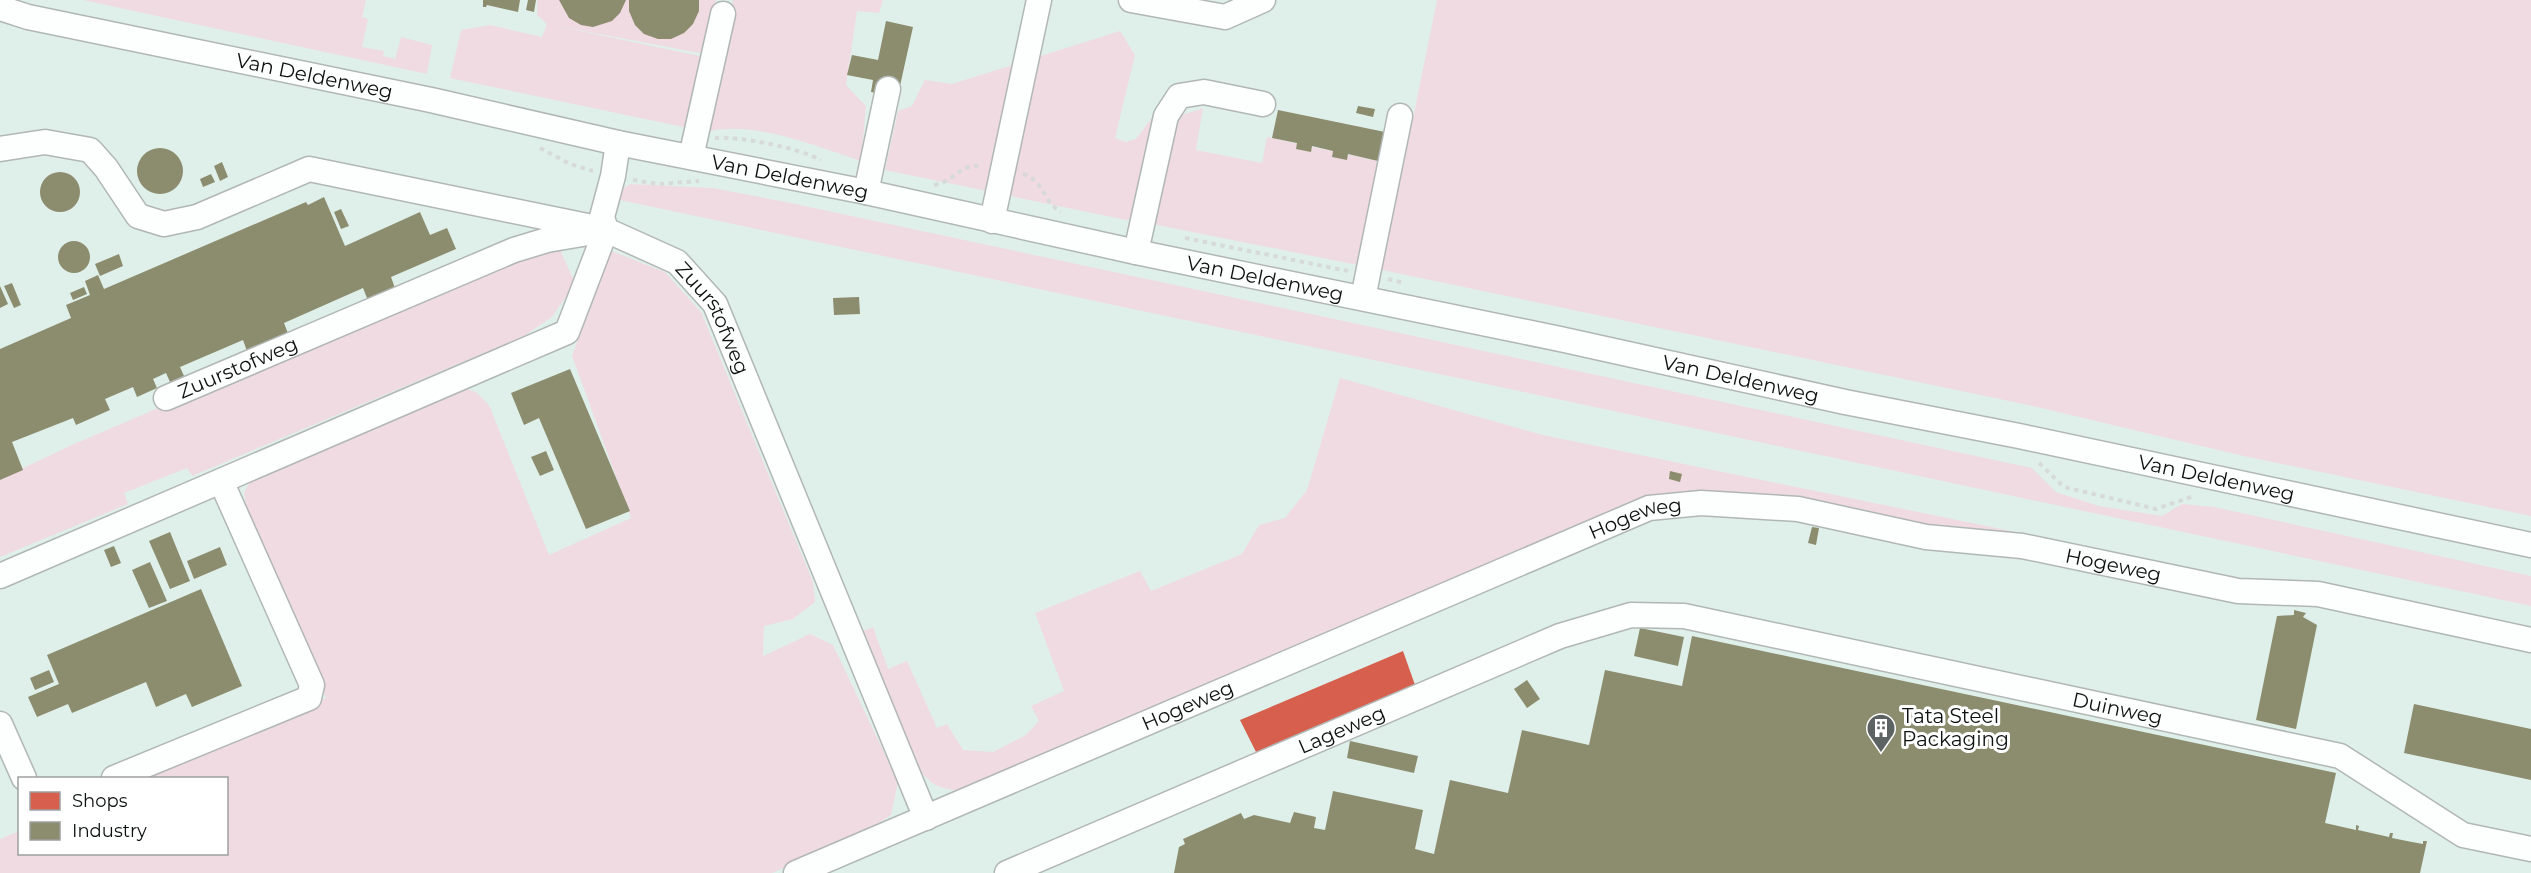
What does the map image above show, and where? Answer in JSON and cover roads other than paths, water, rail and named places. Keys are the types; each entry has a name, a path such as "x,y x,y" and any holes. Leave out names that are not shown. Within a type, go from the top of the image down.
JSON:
{"lane":[{"path":"992,221 1039,0"},
{"path":"1131,0 1225,17 1263,0"},
{"name":"Van Deldenweg","path":"10,13 431,100 618,143 866,192 1136,252 1560,339 1845,402 2019,436 2531,545"},
{"path":"691,157 723,14"},
{"path":"866,192 888,89"},
{"path":"1136,252 1166,116 1179,96 1204,92 1263,104"},
{"path":"1363,298 1400,116"},
{"path":"0,149 45,142 90,150 106,168 138,216 164,224 197,217 309,169 606,230"},
{"path":"0,576 567,332 606,230 602,217 613,176 618,143"},
{"name":"Zuurstofweg","path":"166,398 514,250 547,240 606,230 677,262 715,304 926,818"},
{"path":"116,777 309,699 312,685 221,481"},
{"name":"Hogeweg","path":"796,873 1649,508 1701,502 1798,509 1926,537 2022,546 2238,591 2318,594 2531,640"},
{"name":"Lageweg","path":"1007,873 1560,636 1631,615 1684,616"},
{"name":"Duinweg","path":"1684,616 2340,756 2463,835 2531,849"},
{"path":"0,724 24,777"}],"place":[{"name":"Tata Steel Packaging","path":"1881,754"}]}
